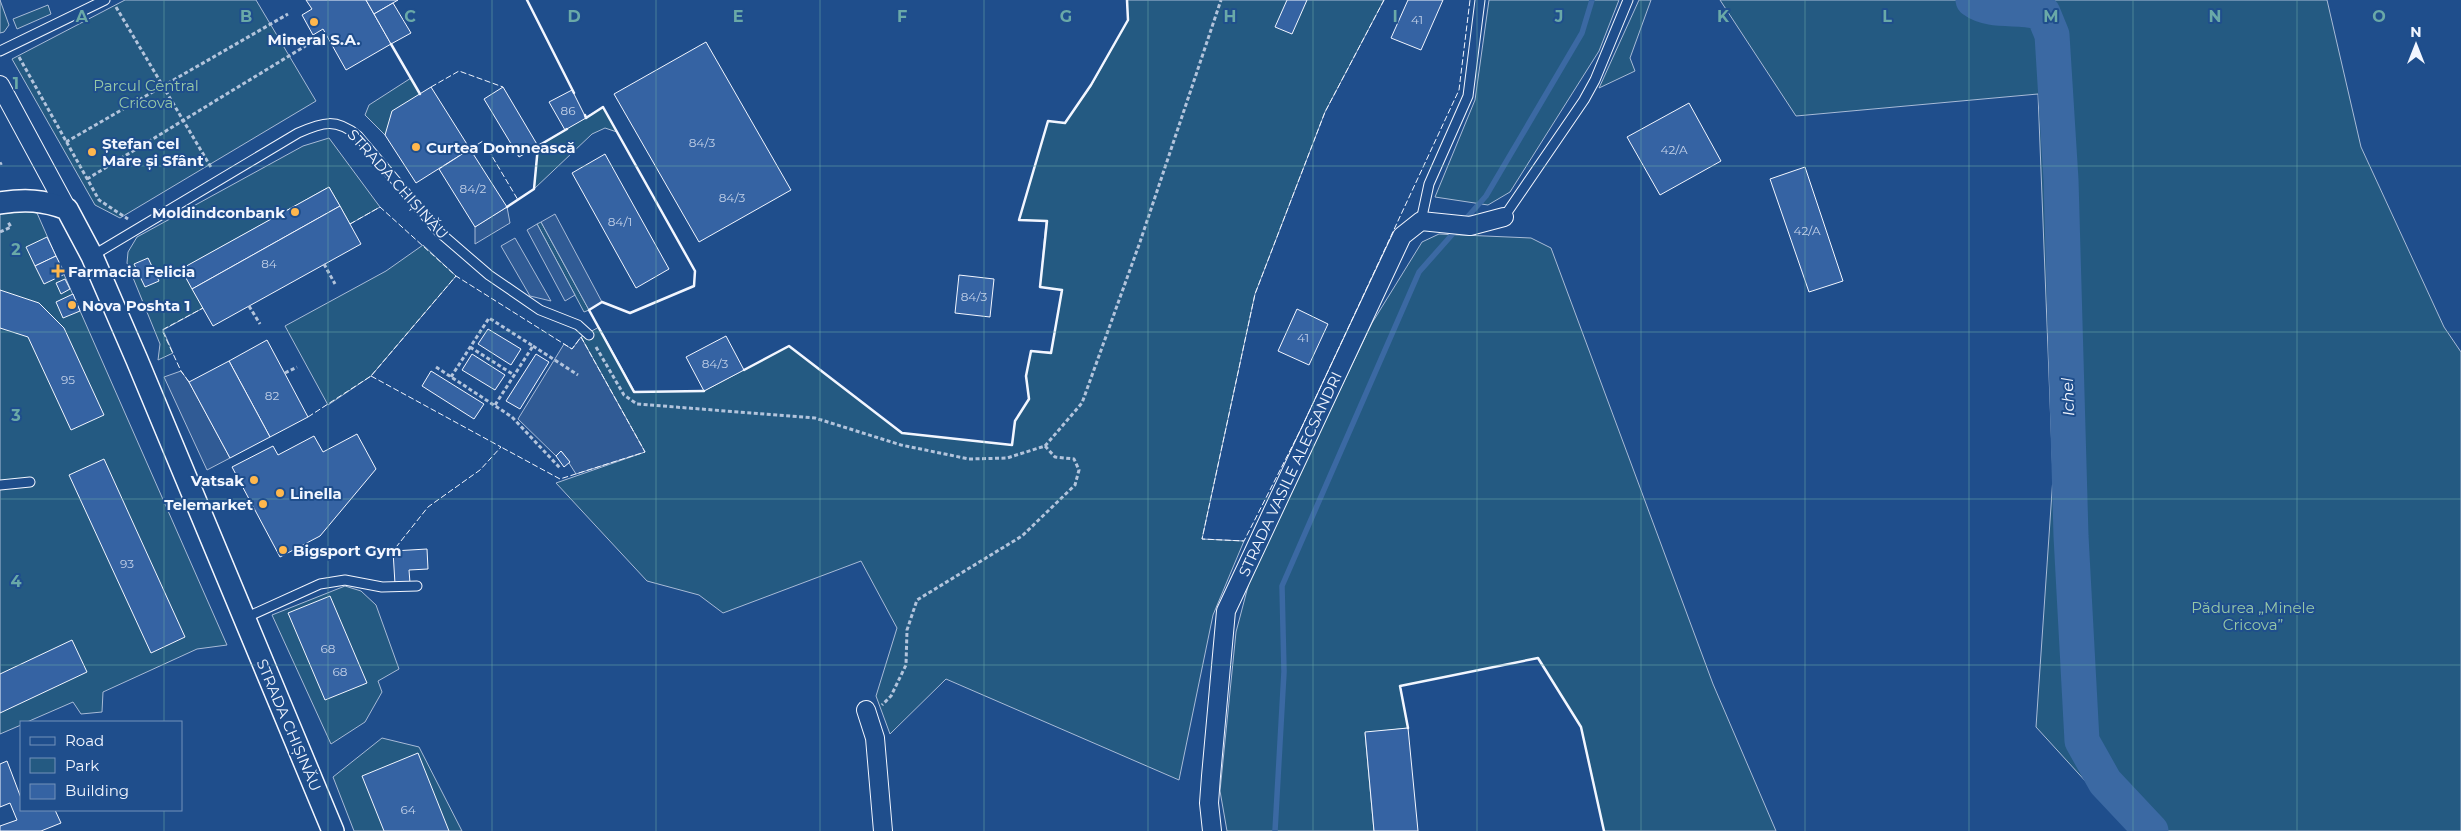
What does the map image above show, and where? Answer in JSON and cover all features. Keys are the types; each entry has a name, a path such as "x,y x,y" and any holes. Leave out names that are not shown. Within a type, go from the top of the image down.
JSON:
{"street":[{"name":"STRADA CHIȘINĂU","path":"0,85 92,256 333,831"},
{"path":"0,203 24,199 45,201 67,208"},
{"path":"1421,221 1470,226 1504,217"},
{"name":"STRADA VASILE ALECSANDRI","path":"1212,831 1209,803 1210,776 1226,611 1402,236 1421,221"},
{"path":"868,714 874,738 882,831"}],"lane":[{"path":"0,51 105,0"},
{"path":"1421,221 1429,184 1468,96 1480,0"},
{"path":"1504,217 1584,100 1595,80 1628,0"},
{"name":"STRADA CHIȘINĂU","path":"92,256 298,133 314,126 331,122 346,126 358,136 438,231 489,275 540,310 578,325 589,335"},
{"path":"0,485 30,482"},
{"path":"244,619 320,584 345,580 382,587 416,586"}],"path":[{"path":"112,0 219,180"},
{"path":"589,335 624,395 637,404 815,418 901,445 969,459 1007,458 1045,446 1082,403 1140,242 1220,0"},
{"path":"66,142 288,14"},
{"path":"12,45 99,200 142,226"},
{"path":"87,179 307,45"},
{"path":"324,264 335,284"},
{"path":"249,306 260,324"},
{"path":"451,377 489,318 578,375"},
{"path":"495,406 533,346"},
{"path":"470,348 514,375"},
{"path":"284,373 297,367"},
{"path":"436,367 512,417 560,468"},
{"path":"868,714 892,696 906,665 907,630 917,600 1022,536 1075,484 1079,470 1074,459 1056,457 1045,446"}],"green space":[{"path":"0,0 9,25 4,32 0,33"},
{"name":"Parcul Central Cricova","path":"125,0 256,0 316,101 120,218 95,205 12,59"},
{"path":"1127,0 1384,0 1325,112 1255,294 1202,539 1244,541 1213,615 1179,780 946,679 890,734 876,696 897,628 861,561 723,613 699,595 647,581 556,483 645,452 581,337 599,327 635,392 704,391 789,346 902,433 1012,445 1015,421 1029,399 1026,376 1031,351 1051,352 1062,290 1040,287 1046,221 1019,220 1048,121 1065,123 1091,86 1128,20"},
{"path":"1489,0 1619,0 1599,51 1510,192 1488,205 1435,197 1475,100"},
{"path":"1639,0 1651,0 1630,58 1635,71 1599,88"},
{"name":"Pădurea „Minele Cricova”","path":"1720,0 2327,0 2361,147 2444,327 2461,352 2461,831 2131,831 2036,727 2053,477 2038,94 1796,116"},
{"path":"48,5 51,14 17,29 13,19"},
{"path":"411,78 420,94 385,135 365,115 369,105"},
{"path":"603,107 617,132 605,128 592,134 534,189 538,146"},
{"path":"329,138 380,207 350,224 329,187 182,269 203,308 163,330 173,353 158,360 160,344 127,263 128,252 137,237 303,146"},
{"path":"28,211 37,213 227,645 197,649 103,692 102,712 81,714 73,702 29,721 20,721 20,725 0,734 0,214"},
{"path":"541,222 589,310 584,312 537,224"},
{"path":"1439,234 1531,238 1551,248 1713,684 1776,831 1604,831 1581,727 1538,658 1400,686 1408,728 1365,733 1374,831 1227,831 1220,791 1236,632 1251,575 1372,323 1422,242"},
{"path":"423,245 456,276 371,376 328,405 285,326 386,271"},
{"path":"345,586 361,591 376,605 399,669 378,681 382,692 365,722 331,744 272,615"},
{"path":"382,738 419,747 462,831 354,831 333,777"}],"shaded area":[{"path":"507,207 510,223 475,244 475,227"},
{"path":"555,214 602,302 589,310 541,222"},
{"path":"537,224 575,295 565,301 527,230"},
{"path":"515,238 551,301 530,296 501,246"},
{"path":"581,337 645,452 576,474 562,452 556,456 518,419 564,344 572,349"},
{"path":"181,371 189,382 230,458 207,470 164,377"}],"building":[{"path":"306,0 366,0 391,44 346,70 323,29 313,35 302,15 312,9"},
{"path":"366,0 398,0 374,14"},
{"path":"1287,0 1307,0 1292,34 1275,27"},
{"path":"1408,0 1443,0 1421,50 1391,38"},
{"path":"393,3 411,33 391,44 374,14"},
{"path":"706,42 791,190 699,242 614,94"},
{"path":"431,87 470,149 416,183 385,135 392,111"},
{"path":"503,87 538,146 519,157 484,99"},
{"path":"572,90 586,118 565,130 549,102"},
{"path":"1689,103 1721,161 1660,195 1627,137"},
{"path":"470,149 507,207 475,227 439,169"},
{"path":"605,154 669,269 636,288 572,173"},
{"path":"1805,167 1843,281 1809,292 1770,179"},
{"path":"329,187 340,206 192,289 181,269"},
{"path":"340,206 361,244 213,326 192,289"},
{"path":"47,237 56,256 35,266 26,247"},
{"path":"56,256 65,274 44,284 35,266"},
{"path":"148,258 159,281 145,287 134,264"},
{"path":"959,275 994,279 990,317 955,313"},
{"path":"65,279 70,289 61,294 56,283"},
{"path":"0,290 39,303 64,328 104,415 71,430 28,337 0,328"},
{"path":"73,294 80,311 63,318 56,302"},
{"path":"1297,309 1328,324 1309,365 1278,351"},
{"path":"488,329 521,349 511,365 478,344"},
{"path":"726,336 744,370 704,391 686,357"},
{"path":"267,340 308,417 270,437 229,361"},
{"path":"472,354 505,375 495,390 462,370"},
{"path":"536,354 549,362 520,409 506,401"},
{"path":"229,361 270,437 230,458 189,382"},
{"path":"431,371 484,404 474,419 422,386"},
{"path":"357,434 376,469 320,536 280,557 232,467 273,446 278,455 314,436 323,452"},
{"path":"561,451 570,462 564,467 556,456"},
{"path":"104,459 185,637 151,653 69,475"},
{"path":"427,549 428,569 409,570 410,583 395,584 393,551"},
{"path":"330,596 367,683 325,700 288,613"},
{"path":"72,640 87,672 0,713 0,674"},
{"path":"1408,728 1418,831 1374,831 1365,732"},
{"path":"418,753 449,831 384,831 362,776"},
{"path":"7,761 20,795 20,811 55,811 61,823 41,831 0,831 0,826 17,820 10,803 0,807 0,764"}],"waterway":[{"path":"1463,222 1486,196 1582,33 1592,0"},
{"name":"Ichel","path":"1973,0 1989,7 2043,13 2052,35 2061,180 2071,536 2082,741 2105,782 2151,831"},
{"path":"1275,831 1284,672 1282,586 1419,272 1457,229"}],"fence":[{"path":"1384,0 1325,112 1255,294 1202,539 1244,541 1302,427 1459,90 1470,0"},
{"path":"431,87 459,71 503,87"},
{"path":"470,149 483,141 518,200"},
{"path":"350,224 380,207 456,276 572,349 581,337 645,452 560,479 501,447"},
{"path":"308,417 371,376 456,276"},
{"path":"189,382 181,371 162,330 203,308"},
{"path":"371,376 501,447 480,470 428,507 393,551"}],"wall":[{"path":"527,0 574,93"},
{"path":"744,370 789,346 902,433 1012,445 1015,421 1029,399 1026,376 1031,351 1051,353 1062,290 1040,287 1047,221 1019,220 1048,121 1065,123 1091,85 1128,20 1127,0"},
{"path":"391,44 420,94"},
{"path":"585,115 586,118 603,107 695,271 694,286 630,313 602,302 589,310 634,392 704,391"},
{"path":"507,207 534,189 538,146 567,129"},
{"path":"1408,728 1400,686 1538,658 1581,727 1604,831"}],"place":[{"name":"Mineral S.A.","path":"314,22"},
{"name":"Curtea Domnească","path":"416,147"},
{"name":"Ștefan cel Mare și Sfânt","path":"92,152"},
{"name":"Moldindconbank","path":"295,212"},
{"name":"Farmacia Felicia","path":"58,271"},
{"name":"Nova Poshta 1","path":"72,305"},
{"name":"Vatsak","path":"254,480"},
{"name":"Linella","path":"280,493"},
{"name":"Telemarket","path":"263,504"},
{"name":"Bigsport Gym","path":"283,550"}]}
